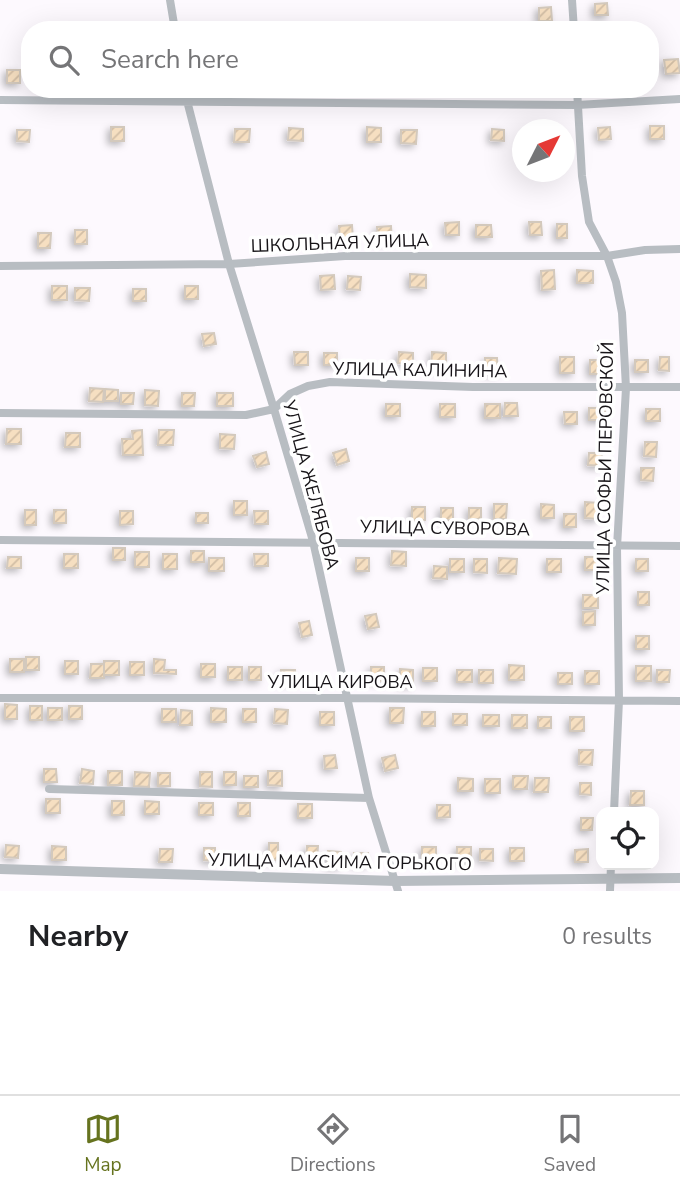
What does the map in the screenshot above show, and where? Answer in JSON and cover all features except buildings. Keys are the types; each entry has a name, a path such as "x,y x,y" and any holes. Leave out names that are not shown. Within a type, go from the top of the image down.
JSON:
{"street":[{"path":"170,0 174,21"},
{"path":"572,0 573,21"},
{"name":"УЛИЦА ЖЕЛЯБОВА","path":"185,98 229,264 313,541 369,798 397,886"},
{"name":"УЛИЦА СОФЬИ ПЕРОВСКОЙ","path":"577,98 582,176 589,222 607,256 616,282 622,313 626,388 618,547 619,701 614,807"},
{"path":"0,100 577,105 680,99"},
{"name":"ШКОЛЬНАЯ УЛИЦА","path":"0,266 229,264 345,256 607,256 645,250 680,249"},
{"name":"УЛИЦА КАЛИНИНА","path":"0,413 246,415 274,409 290,394 308,386 330,382 473,387 680,387"},
{"name":"УЛИЦА СУВОРОВА","path":"0,540 680,546"},
{"name":"УЛИЦА КИРОВА","path":"0,698 680,701"},
{"path":"49,789 369,798"},
{"name":"УЛИЦА МАКСИМА ГОРЬКОГО","path":"0,869 397,886 680,878"},
{"path":"610,891 611,870"}]}
